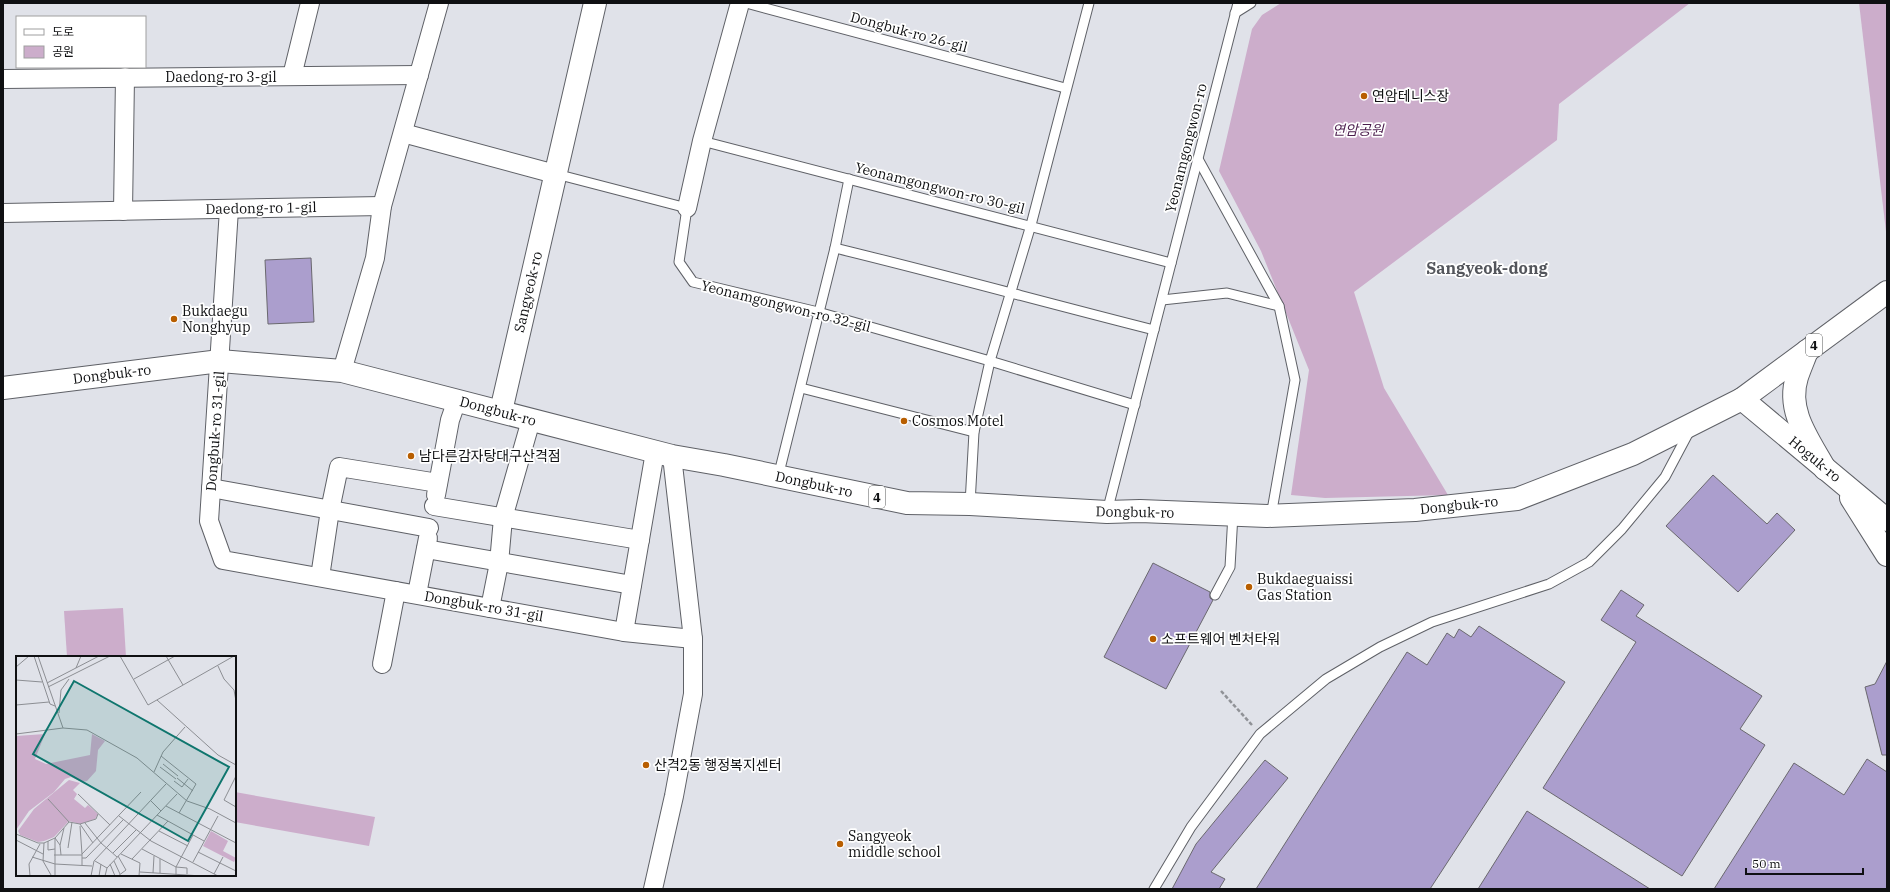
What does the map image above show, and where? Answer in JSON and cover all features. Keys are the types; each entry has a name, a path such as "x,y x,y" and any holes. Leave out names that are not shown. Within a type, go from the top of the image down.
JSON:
{"main road":[{"name":"Sangyeok-ro","path":"501,411 595,3"},
{"name":"Dongbuk-ro","path":"4,387 220,361 342,371 664,454 907,503 970,504 1107,512 1140,510 1271,516 1415,510 1517,499 1633,454 1742,399 1887,292"},
{"path":"1807,351 1796,378 1794,402 1798,420 1887,555"},
{"name":"Hoguk-ro","path":"1742,399 1887,520"}],"street":[{"name":"Daedong-ro 3-gil","path":"3,79 292,76 310,3"},
{"path":"342,371 375,258 382,206 439,3"},
{"name":"Yeonamgongwon-ro 32-gil","path":"688,208 702,141 740,3"},
{"path":"292,76 419,75"},
{"path":"123,211 125,77"},
{"path":"403,133 555,174"},
{"name":"Daedong-ro 1-gil","path":"3,213 382,206"},
{"path":"220,361 229,209"},
{"name":"Dongbuk-ro 31-gil","path":"220,361 209,521 223,560 624,632 693,639"},
{"path":"417,594 450,420 457,400"},
{"path":"490,608 499,563 503,518 531,420"},
{"path":"624,632 640,540 664,454"},
{"path":"653,889 674,796 693,694 693,639 664,454"},
{"path":"320,577 330,510 339,467 438,483"},
{"path":"211,488 429,528"},
{"path":"434,506 640,540"},
{"path":"426,548 499,563 632,584"},
{"path":"382,664 396,591"}],"lane":[{"name":"Dongbuk-ro 26-gil","path":"746,3 1066,88"},
{"path":"970,504 974,432 990,361 1031,225 1089,3"},
{"name":"Yeonamgongwon-ro","path":"1107,512 1238,3"},
{"path":"1235,13 1251,3"},
{"name":"Yeonamgongwon-ro 30-gil","path":"702,141 1031,225 1171,263"},
{"path":"1198,159 1278,306 1295,380 1271,516"},
{"path":"555,174 688,208"},
{"path":"778,477 835,248 849,179"},
{"name":"Yeonamgongwon-ro 32-gil","path":"688,208 679,262 693,282 818,312 990,361 1135,405"},
{"path":"835,248 941,274 1010,294 1154,330"},
{"path":"1162,300 1227,293 1278,306"},
{"path":"801,388 894,413 974,432"},
{"path":"1154,889 1190,827 1260,734 1326,679 1380,647 1432,622 1549,584 1589,562 1622,529 1665,477 1693,424"},
{"path":"1215,595 1230,567 1233,514"}],"path":[{"path":"1221,692 1260,734"}],"green space":[{"name":"연암공원","path":"1281,3 1690,3 1559,104 1557,140 1354,292 1384,388 1448,495 1325,498 1291,495 1309,370 1261,251 1219,171 1252,29 1262,15"},
{"path":"1859,3 1887,3 1887,240"},
{"path":"123,608 126,656 67,656 64,611"},
{"path":"236,792 375,817 369,846 236,822"}],"building":[{"path":"311,258 314,322 268,324 265,260"},
{"path":"1713,475 1767,524 1777,513 1795,530 1738,592 1666,526"},
{"name":"소프트웨어 벤처타워","path":"1153,563 1210,592 1210,598 1213,600 1166,689 1104,657"},
{"path":"1621,590 1644,605 1636,616 1762,696 1740,729 1765,745 1682,876 1543,788 1636,642 1601,620"},
{"path":"1479,626 1565,682 1430,889 1256,889 1407,652 1427,665 1447,633 1454,638 1459,629 1471,637"},
{"path":"1887,661 1887,755 1882,755 1865,687 1875,684"},
{"path":"1867,759 1887,772 1887,889 1714,889 1794,763 1844,795"},
{"path":"1265,760 1288,778 1211,872 1225,879 1219,889 1172,889 1196,844"},
{"path":"1527,811 1650,889 1478,889"}],"place":[{"name":"연암테니스장","path":"1364,96"},
{"name":"Bukdaegu Nonghyup","path":"174,319"},
{"name":"Cosmos Motel","path":"904,421"},
{"name":"남다른감자탕대구산격점","path":"411,456"},
{"name":"Bukdaeguaissi Gas Station","path":"1249,587"},
{"name":"소프트웨어 벤처타워","path":"1153,639"},
{"name":"산격2동 행정복지센터","path":"646,765"},
{"name":"Sangyeok middle school","path":"840,844"}],"district":[{"name":"Sangyeok-dong","path":"1487,268"}]}
